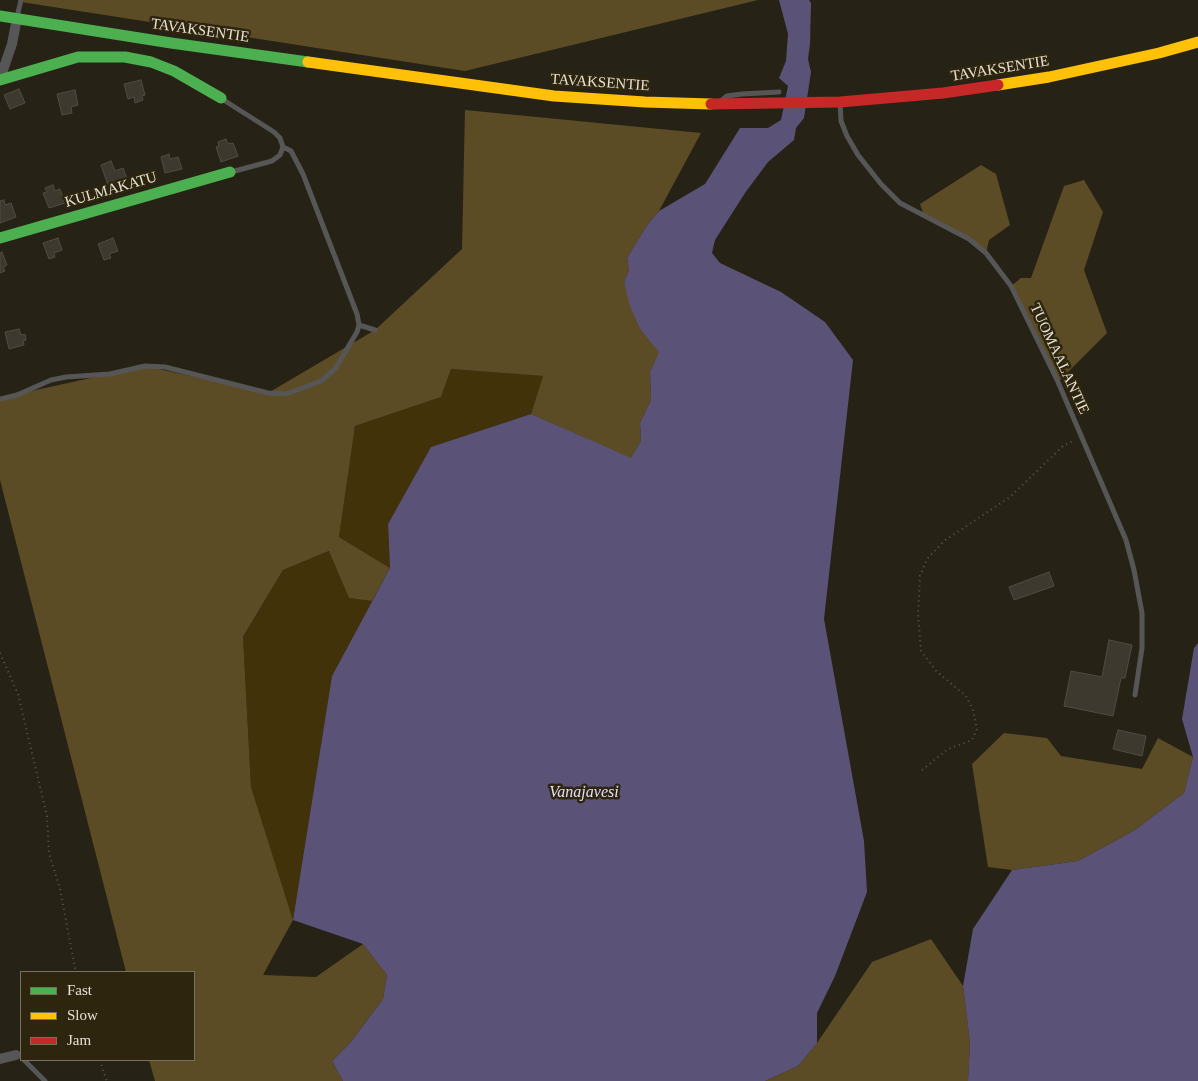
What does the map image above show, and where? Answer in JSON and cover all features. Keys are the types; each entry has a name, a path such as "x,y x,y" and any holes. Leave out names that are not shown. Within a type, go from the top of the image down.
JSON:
{"main road":[{"name":"TAVAKSENTIE","path":"0,16 162,41 554,96 645,102 718,104 778,97 814,102 840,102 944,93 1049,77 1159,53 1198,42"},
{"path":"0,79 78,57 125,57 151,62 174,71 221,98"},
{"name":"KULMAKATU","path":"0,238 230,172"}],"street":[{"path":"0,79 12,44 17,18"},
{"path":"0,1059 20,1057"}],"lane":[{"path":"17,18 21,0"},
{"path":"221,98 274,132 280,138 283,147 280,155 272,161 230,172"},
{"name":"TUOMAALANTIE","path":"840,102 841,121 847,136 858,156 881,184 900,203 969,239 986,254 1011,286 1054,374 1126,540 1142,613 1142,648 1135,695"},
{"path":"0,399 17,395 51,380 110,374 145,366 165,367 268,393 286,394 321,382 335,369 357,332 359,325 357,314 303,174 292,151 283,147"},
{"path":"359,325 375,330"},
{"path":"25,1061 46,1081"}],"path":[{"path":"922,770 948,749 972,740 977,729 973,710 966,696 937,672 922,652 918,614 920,576 927,559 944,542 1010,497 1062,446 1081,437"},
{"path":"0,653 18,694 32,750 47,816 49,853 60,888 76,971"},
{"path":"101,1061 107,1081"}],"shaded area":[{"path":"20,0 758,0 465,71 21,2"},
{"path":"465,110 701,133 659,211 647,225 627,258 629,270 624,282 640,329 660,351 650,372 651,400 640,423 641,441 631,459 531,414 543,376 451,369 441,397 355,426 339,537 390,568 372,601 349,598 329,551 283,570 243,637 251,787 293,920 263,975 316,977 363,944 387,975 383,999 350,1043 332,1061 343,1081 155,1081 149,1061 195,1061 195,971 126,971 0,480 0,398 145,366 268,393 375,330 462,249"},
{"path":"981,165 996,174 1010,225 989,240 986,253 969,239 925,218 920,204"},
{"path":"1084,180 1103,212 1084,270 1107,333 1058,382 1011,286 1021,278 1031,278 1064,186"},
{"path":"451,369 543,376 531,414 431,447 388,524 390,568 339,537 355,426 441,397"},
{"path":"330,551 349,598 372,601 332,676 293,920 251,787 243,638 283,570"},
{"path":"1004,733 1047,738 1061,756 1142,769 1158,738 1193,757 1184,793 1135,830 1078,861 1012,870 988,867 972,764"},
{"path":"931,939 963,986 970,1043 968,1081 765,1081 798,1066 817,1043 872,962"}],"water":[{"name":"Vanajavesi","path":"779,0 809,0 811,3 808,59 811,72 804,118 796,128 794,140 768,162 745,193 715,240 712,253 720,263 781,292 825,322 853,360 824,619 864,841 867,892 835,976 817,1013 817,1043 798,1066 765,1081 343,1081 332,1061 350,1043 383,999 387,975 363,944 293,920 332,676 390,568 388,524 431,447 531,414 631,458 641,441 640,423 651,400 650,372 659,352 640,329 629,303 624,282 629,270 627,258 647,225 659,211 705,184 740,128 768,128 781,120 788,86 779,78 786,61 788,34"},
{"path":"1198,643 1198,1081 968,1081 970,1043 963,986 973,929 1012,870 1078,861 1135,830 1184,793 1193,757 1182,719 1194,648"}],"building":[{"path":"141,80 145,95 142,96 143,100 135,103 134,97 128,99 124,84"},
{"path":"19,89 25,103 10,109 4,95"},
{"path":"75,90 78,105 71,107 72,113 62,115 57,94"},
{"path":"226,139 228,144 233,143 238,156 221,162 216,147 219,146 218,142"},
{"path":"169,154 170,159 178,157 182,169 165,173 161,157"},
{"path":"111,161 115,171 123,168 128,181 109,188 101,165"},
{"path":"53,185 55,191 60,189 65,203 49,208 43,193 47,192 45,188"},
{"path":"4,200 5,205 11,203 16,217 0,223 0,201"},
{"path":"58,238 62,250 54,253 55,257 49,259 43,243"},
{"path":"113,238 118,251 109,254 111,258 104,260 98,244"},
{"path":"2,252 7,265 3,267 5,271 0,273 0,253"},
{"path":"19,329 21,335 25,334 26,340 23,341 24,345 9,349 5,332"},
{"path":"1049,572 1054,586 1014,600 1009,587"},
{"path":"1109,640 1132,645 1125,678 1121,678 1113,716 1064,706 1071,671 1102,677"},
{"path":"1118,730 1146,736 1142,756 1113,749"}],"traffic: fast":[{"path":"0,16 308,62"},
{"path":"0,80 78,57 125,57 151,62 174,71 221,98"},
{"path":"0,238 230,172"}],"traffic: slow":[{"path":"998,85 1049,77 1159,53 1198,42"},
{"path":"308,62 554,96 711,104"}],"traffic: jam":[{"path":"711,104 840,102 943,93 998,85"}]}
